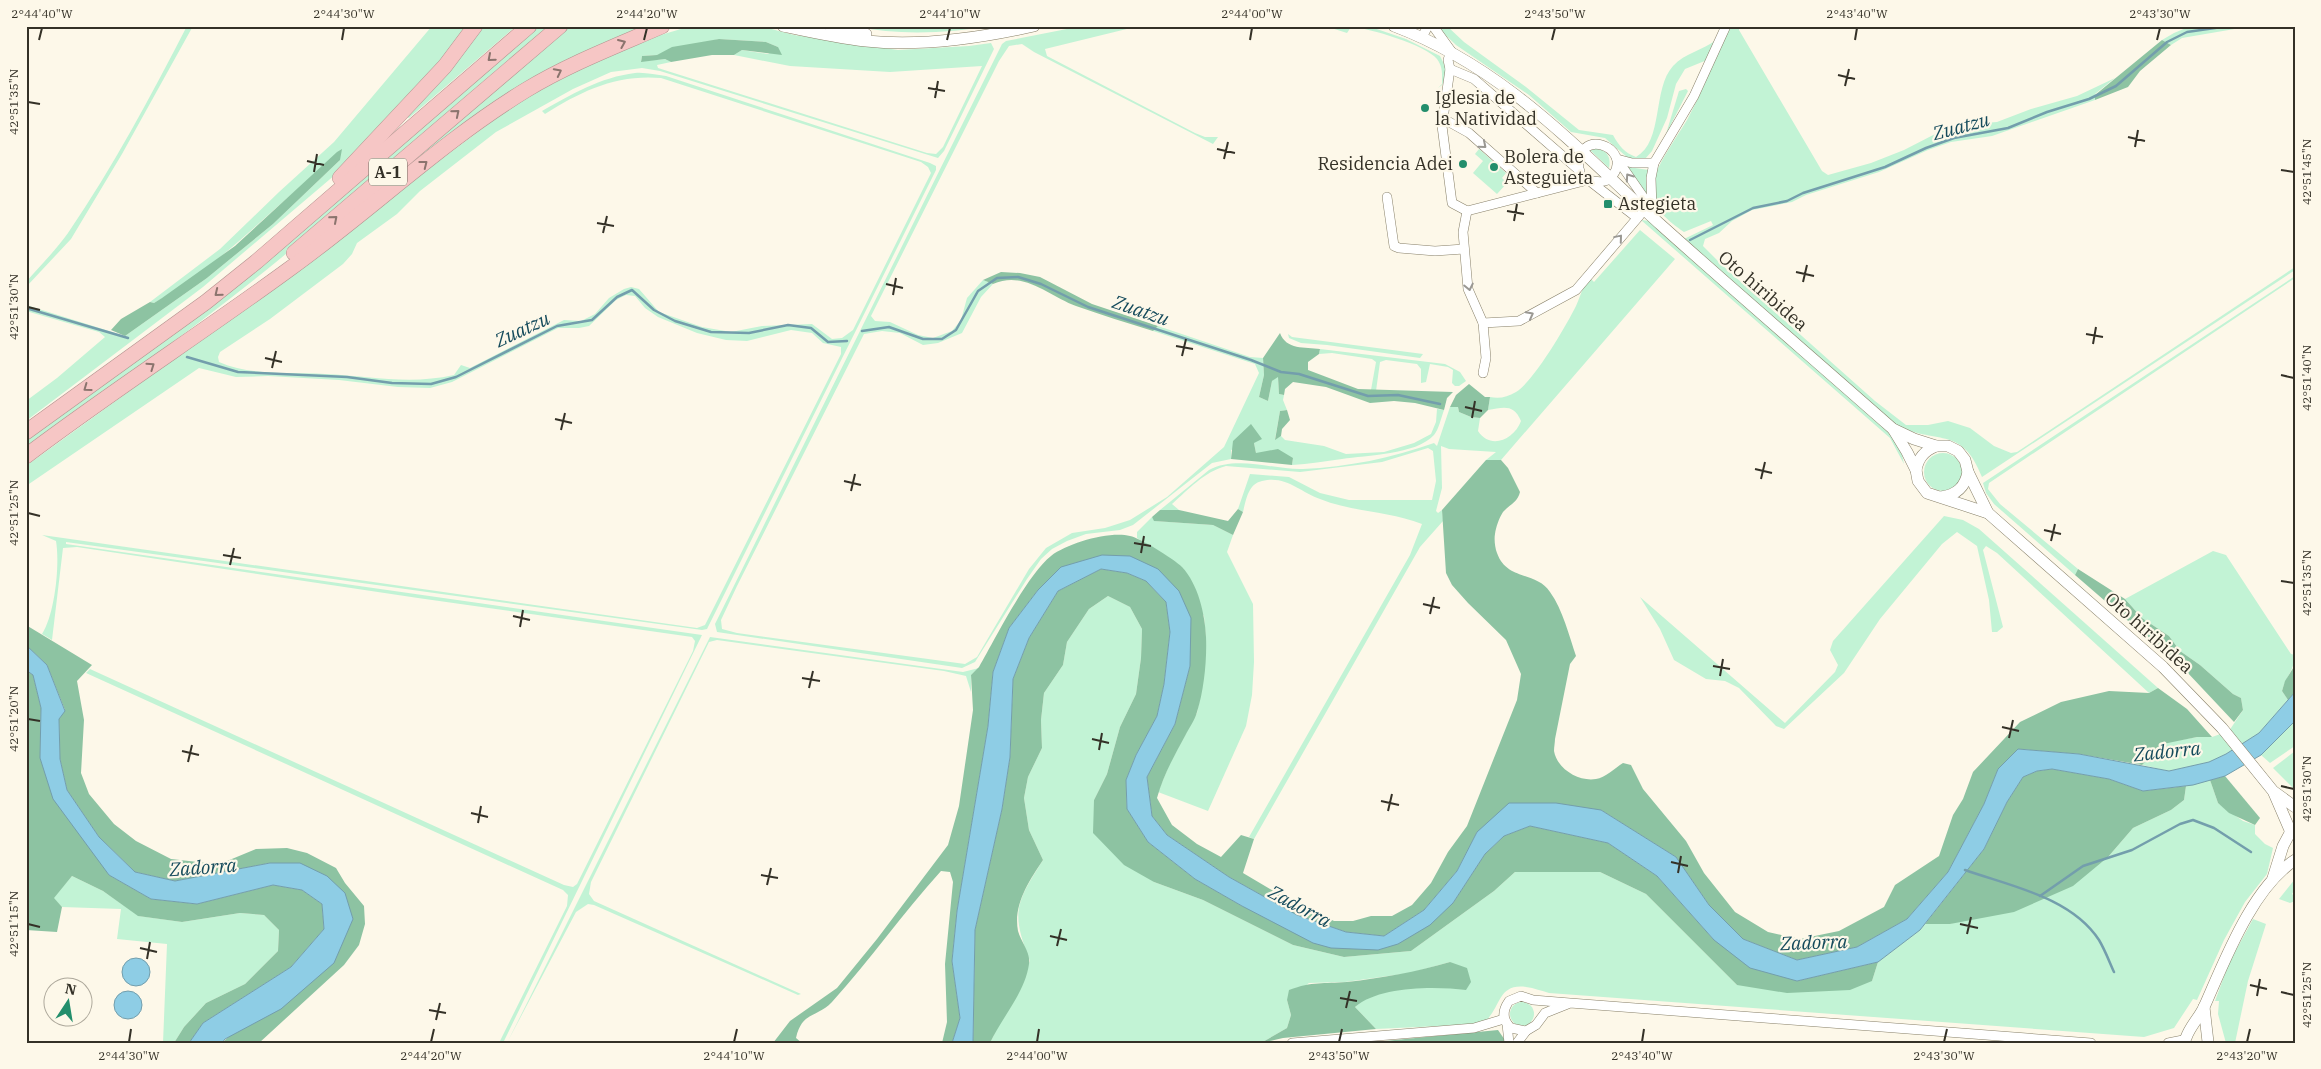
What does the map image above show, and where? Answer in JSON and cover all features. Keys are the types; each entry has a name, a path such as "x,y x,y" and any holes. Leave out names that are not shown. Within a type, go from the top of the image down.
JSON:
{"highway":[{"path":"256,262 445,66 475,26"},
{"name":"A-1","path":"26,432 206,302 256,262 529,26"},
{"name":"A-1","path":"26,456 217,319 560,26"},
{"path":"217,319 289,270 500,107 533,86 582,60 662,26"}],"street":[{"path":"783,26 868,41 905,43 1006,32 1034,26"},
{"path":"830,26 871,35 943,40"},
{"name":"Oto hiribidea","path":"1394,26 1451,51 1484,71 1528,103 1582,151 1645,213"},
{"path":"1422,37 1428,26"},
{"path":"1433,26 1451,51 1448,60 1450,69 1442,118 1452,203 1467,211 1588,180 1599,182 1610,178 1615,173 1617,159"},
{"path":"1483,323 1519,321 1576,290 1602,258 1645,213 1654,163 1694,96 1726,26"},
{"name":"Oto hiribidea","path":"1450,69 1474,79 1579,170 1588,180 1645,213 1661,225 1893,429 1914,439 1936,446 1948,446 1958,451 1965,460 1968,472 1988,512 2163,667 2222,728 2274,791 2295,807"},
{"path":"1442,118 1469,133 1537,193"},
{"path":"1579,170 1578,160 1582,151 1589,146 1598,144 1606,146 1613,151 1645,213"},
{"path":"1617,159 1632,163 1654,163"},
{"path":"1387,197 1394,246 1436,251 1464,249"},
{"path":"1467,211 1462,232 1468,289 1483,323 1486,358 1483,373"},
{"name":"Oto hiribidea","path":"1893,429 1916,470 1921,488 1927,493 1940,498 1988,512"},
{"path":"1916,470 1917,464 1924,452 1936,446"},
{"path":"1940,498 1956,493 1962,487 1968,472"},
{"name":"Oto hiribidea","path":"2274,791 2292,828 2295,846"},
{"path":"2183,1040 2204,1008 2221,966 2235,939 2273,878 2283,846 2292,828"},
{"path":"2273,878 2295,860"},
{"path":"1509,1043 1504,1012 1509,1001 1521,996 1533,1000 2091,1043"},
{"path":"1533,1000 1539,1009 1538,1020"},
{"path":"1506,1022 1516,1031 1526,1031 1531,1029 1545,1013 1570,1003"},
{"path":"2204,1008 2208,1043"},
{"path":"1292,1043 1474,1028 1506,1022"},
{"path":"1517,1043 1526,1031"},
{"path":"2168,1043 2195,1036 2208,1043"}],"green space":[{"path":"187,26 193,26 122,154 71,239 26,287 26,282 63,239 101,183"},
{"path":"432,26 470,26 448,54 336,174 203,287 26,421 26,401 57,378 105,337 99,332 26,311 26,305 125,336 207,278 273,224 340,160 298,189 209,266 173,292 154,303 150,302 220,249 334,142"},
{"path":"483,26 516,26 409,118 407,117"},
{"path":"540,26 550,26 515,54 281,258 187,331 26,447 26,439 220,300"},
{"path":"571,26 649,26 605,43 398,178 396,175"},
{"path":"691,26 760,26 794,35 898,50 991,43 994,49 944,151 938,158 660,71 642,68 611,72 573,89 496,132 420,191 397,214 357,243 352,254 343,264 270,319 220,352 218,357 219,362 244,370 405,380 438,378 454,375 461,365 470,368 564,320 581,321 595,314 609,298 631,287 639,289 659,312 702,327 731,332 762,326 812,324 832,339 842,338 853,330 931,173 928,167 921,162 661,78 645,77 614,82 586,91 545,114 542,111 575,93 610,78 639,73 666,76 936,166 936,170 707,629 702,630 66,542 66,544 702,635 503,1043 499,1043 567,906 568,895 563,890 86,673 90,669 564,885 573,887 577,884 693,651 695,641 692,637 77,547 63,548 52,640 42,634 53,602 57,575 57,551 56,541 42,535 697,628 705,625 841,354 841,347 823,343 812,333 791,330 747,341 726,340 697,333 658,317 645,308 635,296 626,295 616,300 589,326 558,328 452,382 430,388 398,387 339,380 268,376 236,377 199,368 26,486 26,466 189,348 518,102 627,45","holes":["719,39 766,42 778,47 768,54 742,50 734,55 790,66 890,72 982,66 943,147 936,154 927,153 658,68 657,65 671,62 665,59 641,61 642,56 657,55"]},
{"path":"854,26 993,26 958,30 906,32"},
{"path":"1082,26 1139,26 1045,49 1047,56 1195,133 1205,137 1218,137 1213,144 1034,52 1022,44 1009,46 999,61 871,316 875,321 890,322 918,335 933,338 952,331 961,320 967,298 983,280 993,284 981,297 962,333 938,343 923,345 900,333 882,331 864,334 737,586 721,620 722,629 737,633 965,664 977,657 1029,569 1046,548 1072,533 1105,528 1130,520 1167,497 1224,447 1259,373 1255,364 1153,331 1158,326 1250,357 1263,358 1264,375 1259,397 1268,401 1272,381 1278,376 1279,394 1284,395 1283,400 1287,410 1280,411 1275,439 1281,436 1285,440 1324,446 1346,454 1384,452 1414,443 1431,434 1436,422 1437,409 1444,410 1436,433 1426,442 1403,450 1298,465 1292,465 1293,458 1256,453 1254,443 1231,450 1231,459 1212,463 1133,525 1120,530 1086,534 1052,549 1041,559 1027,579 975,662 962,668 717,632 715,624 1002,44 1006,41"},
{"path":"1325,26 1368,26 1406,39 1440,56 1448,72 1442,85 1438,88 1442,84 1440,65 1437,59 1421,48 1370,30 1351,27 1347,33"},
{"path":"1436,26 1447,26 1464,42 1526,87 1579,130 1613,135 1623,149 1636,157 1645,149 1651,139 1662,88 1673,66 1683,58 1716,40 1707,60 1685,69 1676,84 1667,118 1652,151 1645,159 1637,161 1628,158 1605,138 1571,132 1529,95 1456,45"},
{"path":"1729,26 1739,26 1739,30 1822,171 1828,175 1871,163 1904,150 1941,131 1961,125 1997,122 2031,109 2077,96 2115,78 2095,94 2095,100 1992,136 1951,142 1879,172 1806,195 1792,202 1752,210 1732,221 1719,233 1705,239 1703,246 1723,266 1875,401 1906,425 1928,425 1948,421 1970,428 1994,446 2011,453 2017,452 2295,267 2295,270 1982,477 1974,461 1958,443 1912,432 1897,426 1684,239 1713,225 1711,221 1684,232 1666,218 1657,206 1654,200 1653,184 1657,170 1693,109"},
{"path":"2191,26 2252,26 2182,38 2171,45 2162,40"},
{"path":"719,39 766,42 778,47 782,55 742,50 734,55 712,55 671,62 665,59 641,62 642,56 657,55 672,47"},
{"path":"2162,40 2171,45 2140,71 2128,87 2095,100 2095,95"},
{"path":"1686,89 1688,91 1666,134 1679,91"},
{"path":"1597,148 1608,155 1610,161 1609,168 1590,150"},
{"path":"342,149 340,160 273,224 207,278 125,336 111,330 121,319 150,302 154,303 162,298 235,246"},
{"path":"1479,149 1506,173 1502,178 1507,183 1497,194 1473,173 1483,161 1475,154"},
{"path":"1624,163 1635,168 1649,170 1646,180 1647,195"},
{"path":"1641,220 1650,221 1888,431 1900,446 1904,464 1890,438"},
{"path":"1640,230 1675,259 1501,460 1486,460 1496,452 1449,449 1441,446 1442,488 1436,511 1438,513 1442,510 1443,521 1420,547 1254,839 1249,837 1410,555 1422,524 1397,516 1332,503 1278,480 1262,481 1254,485 1248,493 1243,512 1238,509 1250,474 1289,477 1320,493 1349,500 1432,500 1436,481 1433,451 1428,448 1382,462 1300,472 1226,466 1211,472 1172,504 1179,510 1160,510 1209,470 1220,466 1243,463 1292,469 1320,468 1370,461 1434,443 1437,446 1450,407 1458,407 1459,412 1471,417 1480,418 1478,431 1483,437 1495,441 1507,438 1518,428 1521,421 1512,409 1488,410 1490,397 1497,398 1516,392 1532,377 1576,306 1587,281 1590,278 1594,282"},
{"path":"1001,272 1040,277 1092,304 1158,326 1153,331 1095,313 1066,302 1026,282 1015,280 993,284 983,280"},
{"path":"2295,276 2295,278 1989,483 1988,489 2000,504 2078,569 2075,575 1994,504 1986,493 1983,483"},
{"path":"1280,333 1291,345 1320,349 1319,354 1308,362 1308,370 1358,389 1453,392 1447,398 1444,410 1415,403 1394,401 1370,403 1326,387 1293,382 1285,389 1284,395 1279,394 1278,377 1272,381 1268,401 1259,397 1264,375 1263,358"},
{"path":"1288,334 1292,337 1423,354 1420,358 1301,343 1289,338"},
{"path":"1320,349 1445,364 1460,372 1466,381 1459,386 1455,386 1452,383 1453,370 1448,367 1430,364 1426,382 1421,383 1421,369 1417,364 1386,360 1380,362 1376,391 1371,390 1376,362 1372,359 1332,353 1319,354"},
{"path":"1469,384 1485,397 1490,397 1488,410 1480,418 1471,417 1459,412 1458,407 1450,407 1456,395"},
{"path":"1287,410 1290,420 1282,429 1281,436 1275,440 1280,411"},
{"path":"1251,424 1262,439 1254,443 1256,453 1278,449 1293,458 1292,465 1231,459 1233,441"},
{"path":"1943,453 1957,458 1962,472 1957,486 1943,491 1929,486 1924,472 1929,458"},
{"path":"1486,460 1501,460 1508,468 1520,492 1515,501 1503,512 1498,523 1495,531 1497,553 1508,568 1544,585 1550,592 1562,615 1576,656 1570,664 1555,739 1554,751 1559,763 1570,773 1589,779 1603,777 1623,763 1631,765 1643,789 1686,841 1704,873 1735,912 1768,932 1800,939 1839,931 1884,907 1895,885 1939,856 1953,815 1963,799 1973,772 2020,722 2061,702 2109,691 2149,693 2158,688 2187,709 2212,737 2197,737 2163,744 2142,765 2079,754 2018,749 1998,769 1984,804 1948,872 1907,919 1857,947 1797,960 1743,939 1709,905 1676,857 1601,810 1477,832 1457,871 1424,910 1384,936 1346,932 1297,915 1229,877 1167,835 1152,816 1147,777 1175,724 1190,666 1158,569 1061,567 1038,590 1009,628 993,672 988,726 957,911 952,961 960,1018 952,1043 942,1043 947,1022 945,964 953,882 950,872 941,871 832,1002 802,1023 796,1038 802,1043 773,1043 790,1021 837,988 877,939 948,845 959,806 973,710 971,675 979,667 1012,608 1042,565 1058,551 1089,539 1121,535 1130,536 1149,545 1182,567 1188,574 1200,600 1206,637 1203,685 1195,718 1166,774 1157,798 1172,825 1197,844 1221,857 1241,835 1254,839 1243,873 1270,889 1334,921 1353,921 1371,916 1392,916 1412,905 1431,883 1448,852 1467,826 1517,700 1521,674 1506,640 1468,603 1452,585 1446,573 1442,510"},
{"path":"1238,509 1243,512 1233,535 1213,525 1154,521 1152,517 1160,510 1179,510 1228,521"},
{"path":"1944,516 1963,520 1979,529 2158,688 2149,693 1997,553 1986,546 1983,550 2003,627 1997,632 1992,632 1989,600 1977,546 1957,532 1942,544 1880,619 1844,673 1784,729 1776,726 1739,688 1725,681 1706,679 1674,660 1660,629 1640,597 1785,723 1835,672 1838,665 1830,650 1833,641"},
{"path":"1152,517 1155,521 1213,525 1233,535 1227,552 1253,604 1254,662 1252,695 1246,726 1208,811 1158,792 1170,763 1197,713 1202,687 1206,639 1204,616 1168,557 1137,538 1137,532"},
{"path":"2213,551 2226,555 2291,654 2295,655 2295,660 2282,691 2288,700 2259,733 2226,754 2209,762 2169,771 2142,765 2163,743 2197,737 2212,737 2229,731 2243,710 2241,698 2233,694 2200,665 2180,651 2169,636 2142,618 2125,599"},
{"path":"1101,569 1127,573 1146,581 1166,602 1170,632 1164,684 1157,716 1136,755 1126,780 1127,809 1148,842 1195,879 1242,906 1378,950 1453,903 1485,854 1504,836 1530,826 1608,843 1657,876 1714,940 1797,981 1878,962 1872,981 1850,990 1787,993 1737,985 1646,894 1600,872 1515,872 1494,891 1411,951 1344,957 1293,945 1203,900 1154,882 1124,865 1093,833 1094,800 1107,774 1120,727 1136,694 1141,658 1142,629 1130,607 1108,596 1089,609 1067,642 1063,665 1044,693 1041,720 1042,748 1028,777 1024,798 1029,830 1043,860 1023,894 1018,912 1018,931 1029,956 1027,975 1018,995 990,1043 973,1043 975,930 1002,809 1010,757 1013,679 1029,638 1058,591"},
{"path":"2078,569 2125,599 2142,618 2169,636 2180,651 2200,665 2233,694 2241,698 2243,710 2234,722 2186,671 2075,575"},
{"path":"1108,596 1130,607 1142,629 1141,658 1136,694 1120,727 1107,774 1094,800 1154,882 1203,900 1293,945 1344,957 1411,951 1494,891 1515,872 1600,872 1646,894 1737,985 1872,981 1878,962 1920,930 1925,924 1950,924 2108,857 2133,828 2171,810 2184,800 2186,786 2210,780 2218,803 2243,821 2255,825 2255,834 2265,844 2273,848 2267,874 2245,902 2224,940 2197,1000 2193,999 2174,1028 2144,1037 1549,993 1526,987 1509,989 1493,1013 1481,1024 1376,1029 1355,1007 1367,997 1389,991 1429,987 1466,989 1450,962 1410,973 1345,982 1309,983 1287,1000 1291,1015 1287,1028 1261,1043 990,1043 1030,961 1020,931 1019,909 1026,888 1043,860 1029,830 1024,798 1028,777 1042,748 1041,720 1044,693 1063,665 1067,642 1089,609"},
{"path":"26,625 92,665 77,681 84,720 81,773 89,794 114,824 136,841 171,859 207,863 227,861 256,849 287,848 307,853 336,868 345,883 364,906 365,924 359,945 344,965 259,1043 222,1043 353,919 270,863 175,881 135,872 99,837 67,790 60,759 59,719 65,710 47,665 26,645"},
{"path":"710,637 963,672 979,668 971,675 971,692 966,676 944,671 717,640 709,642 591,882 589,894 594,901 801,994 798,995 588,904 576,912 507,1043"},
{"path":"2295,665 2295,692 2288,700 2282,691 2285,681"},
{"path":"26,670 33,675 41,708 40,758 109,875 151,899 197,904 273,885 302,890 322,904 324,929 291,967 203,1023 189,1043 174,1043 184,1027 206,1003 245,984 278,951 279,930 264,915 240,913 182,922 138,916 103,891 72,876 54,898 62,907 57,932 26,930"},
{"path":"2295,721 2295,746 2270,763 2261,755"},
{"path":"2295,751 2295,790 2273,768"},
{"path":"2052,769 2109,779 2143,791 2186,786 2184,800 2171,810 2133,828 2108,857 2073,886 2014,912 1950,924 1925,924 1984,849 2007,802 2023,777 2037,771"},
{"path":"2225,776 2260,818 2255,825 2229,813 2218,803 2210,780"},
{"path":"72,876 103,891 139,916 182,922 240,913 264,915 279,930 278,951 245,984 206,1003 184,1027 174,1043 163,1043 167,944 117,939 121,909 62,907 53,898"},
{"path":"2295,879 2295,889 2292,894 2295,896 2295,901 2290,903 2279,899"},
{"path":"2253,919 2266,924 2248,981 2235,1043 2226,1043 2218,1014 2219,1001 2215,1001 2229,963"},
{"path":"1450,962 1467,968 1471,982 1466,990 1439,988 1408,989 1392,991 1365,1000 1355,1007 1376,1029 1283,1038 1261,1043 1287,1028 1291,1015 1287,1000 1289,990 1312,984 1386,977"},
{"path":"1522,1002 1530,1006 1534,1014 1530,1022 1522,1026 1514,1022 1510,1014 1514,1006"},
{"path":"1498,1030 1507,1043 1364,1043"}],"water":[{"path":"1102,555 1130,556 1158,569 1179,591 1191,618 1190,666 1175,724 1147,777 1152,816 1167,835 1229,877 1297,915 1346,932 1384,936 1424,910 1457,871 1477,832 1509,803 1556,803 1601,810 1676,857 1709,905 1743,939 1797,960 1857,947 1907,919 1948,872 1984,804 1998,769 2018,749 2079,754 2169,771 2209,762 2226,754 2259,733 2295,692 2295,721 2261,755 2225,776 2193,785 2143,791 2109,779 2052,769 2037,771 2023,777 2007,802 1984,849 1920,930 1878,962 1797,981 1750,968 1714,940 1657,876 1608,843 1530,826 1504,836 1485,854 1453,903 1430,925 1398,944 1378,950 1331,948 1313,943 1195,879 1148,842 1127,809 1126,780 1136,755 1157,716 1164,684 1170,632 1166,602 1146,581 1127,573 1101,569 1058,591 1029,638 1013,679 1010,757 1002,809 975,930 973,1043 952,1043 960,1018 952,961 957,911 988,726 993,672 1009,628 1038,590 1061,567"},
{"path":"26,645 47,665 65,711 59,719 60,759 67,790 99,837 135,872 175,881 270,863 300,863 327,876 345,893 353,919 334,963 281,1009 225,1039 222,1043 189,1043 203,1023 291,967 324,929 322,904 302,890 273,885 197,904 151,899 109,875 53,799 40,758 41,708 33,675 26,670"},
{"path":"136,958 146,962 150,972 146,982 136,986 126,982 122,972 126,962"},
{"path":"128,991 138,995 142,1005 138,1015 128,1019 118,1015 114,1005 118,995"}],"waterway":[{"name":"Zuatzu","path":"1690,240 1753,208 1787,201 1803,193 1885,167 1926,148 1954,138 2008,128 2047,112 2089,99 2116,86 2167,42 2187,32 2229,26"},
{"name":"Zuatzu","path":"862,331 889,327 923,339 942,339 956,330 978,291 997,278 1018,277 1041,284 1088,307 1251,360 1281,372 1299,374 1368,396 1398,395 1440,404"},
{"name":"Zuatzu","path":"187,357 238,372 347,377 392,383 431,384 456,377 557,326 592,320 617,297 632,290 654,310 675,321 711,332 749,333 788,325 811,328 828,342 847,341"},
{"name":"Zuatzu","path":"26,308 128,338"},
{"path":"2040,896 2083,866 2132,850 2180,824 2193,820 2214,828 2251,852"},
{"path":"1965,870 2038,895 2073,913 2087,925 2099,940 2114,972"}],"place":[{"name":"Iglesia de la Natividad","path":"1425,108"},
{"name":"Residencia Adei","path":"1463,164"},
{"name":"Bolera de Asteguieta","path":"1494,167"},
{"name":"Astegieta","path":"1608,204"}],"water label":[{"name":"Zadorra","path":"2167,751"},
{"name":"Zadorra","path":"203,867"},
{"name":"Zadorra","path":"1300,906"},
{"name":"Zadorra","path":"1814,942"}]}
